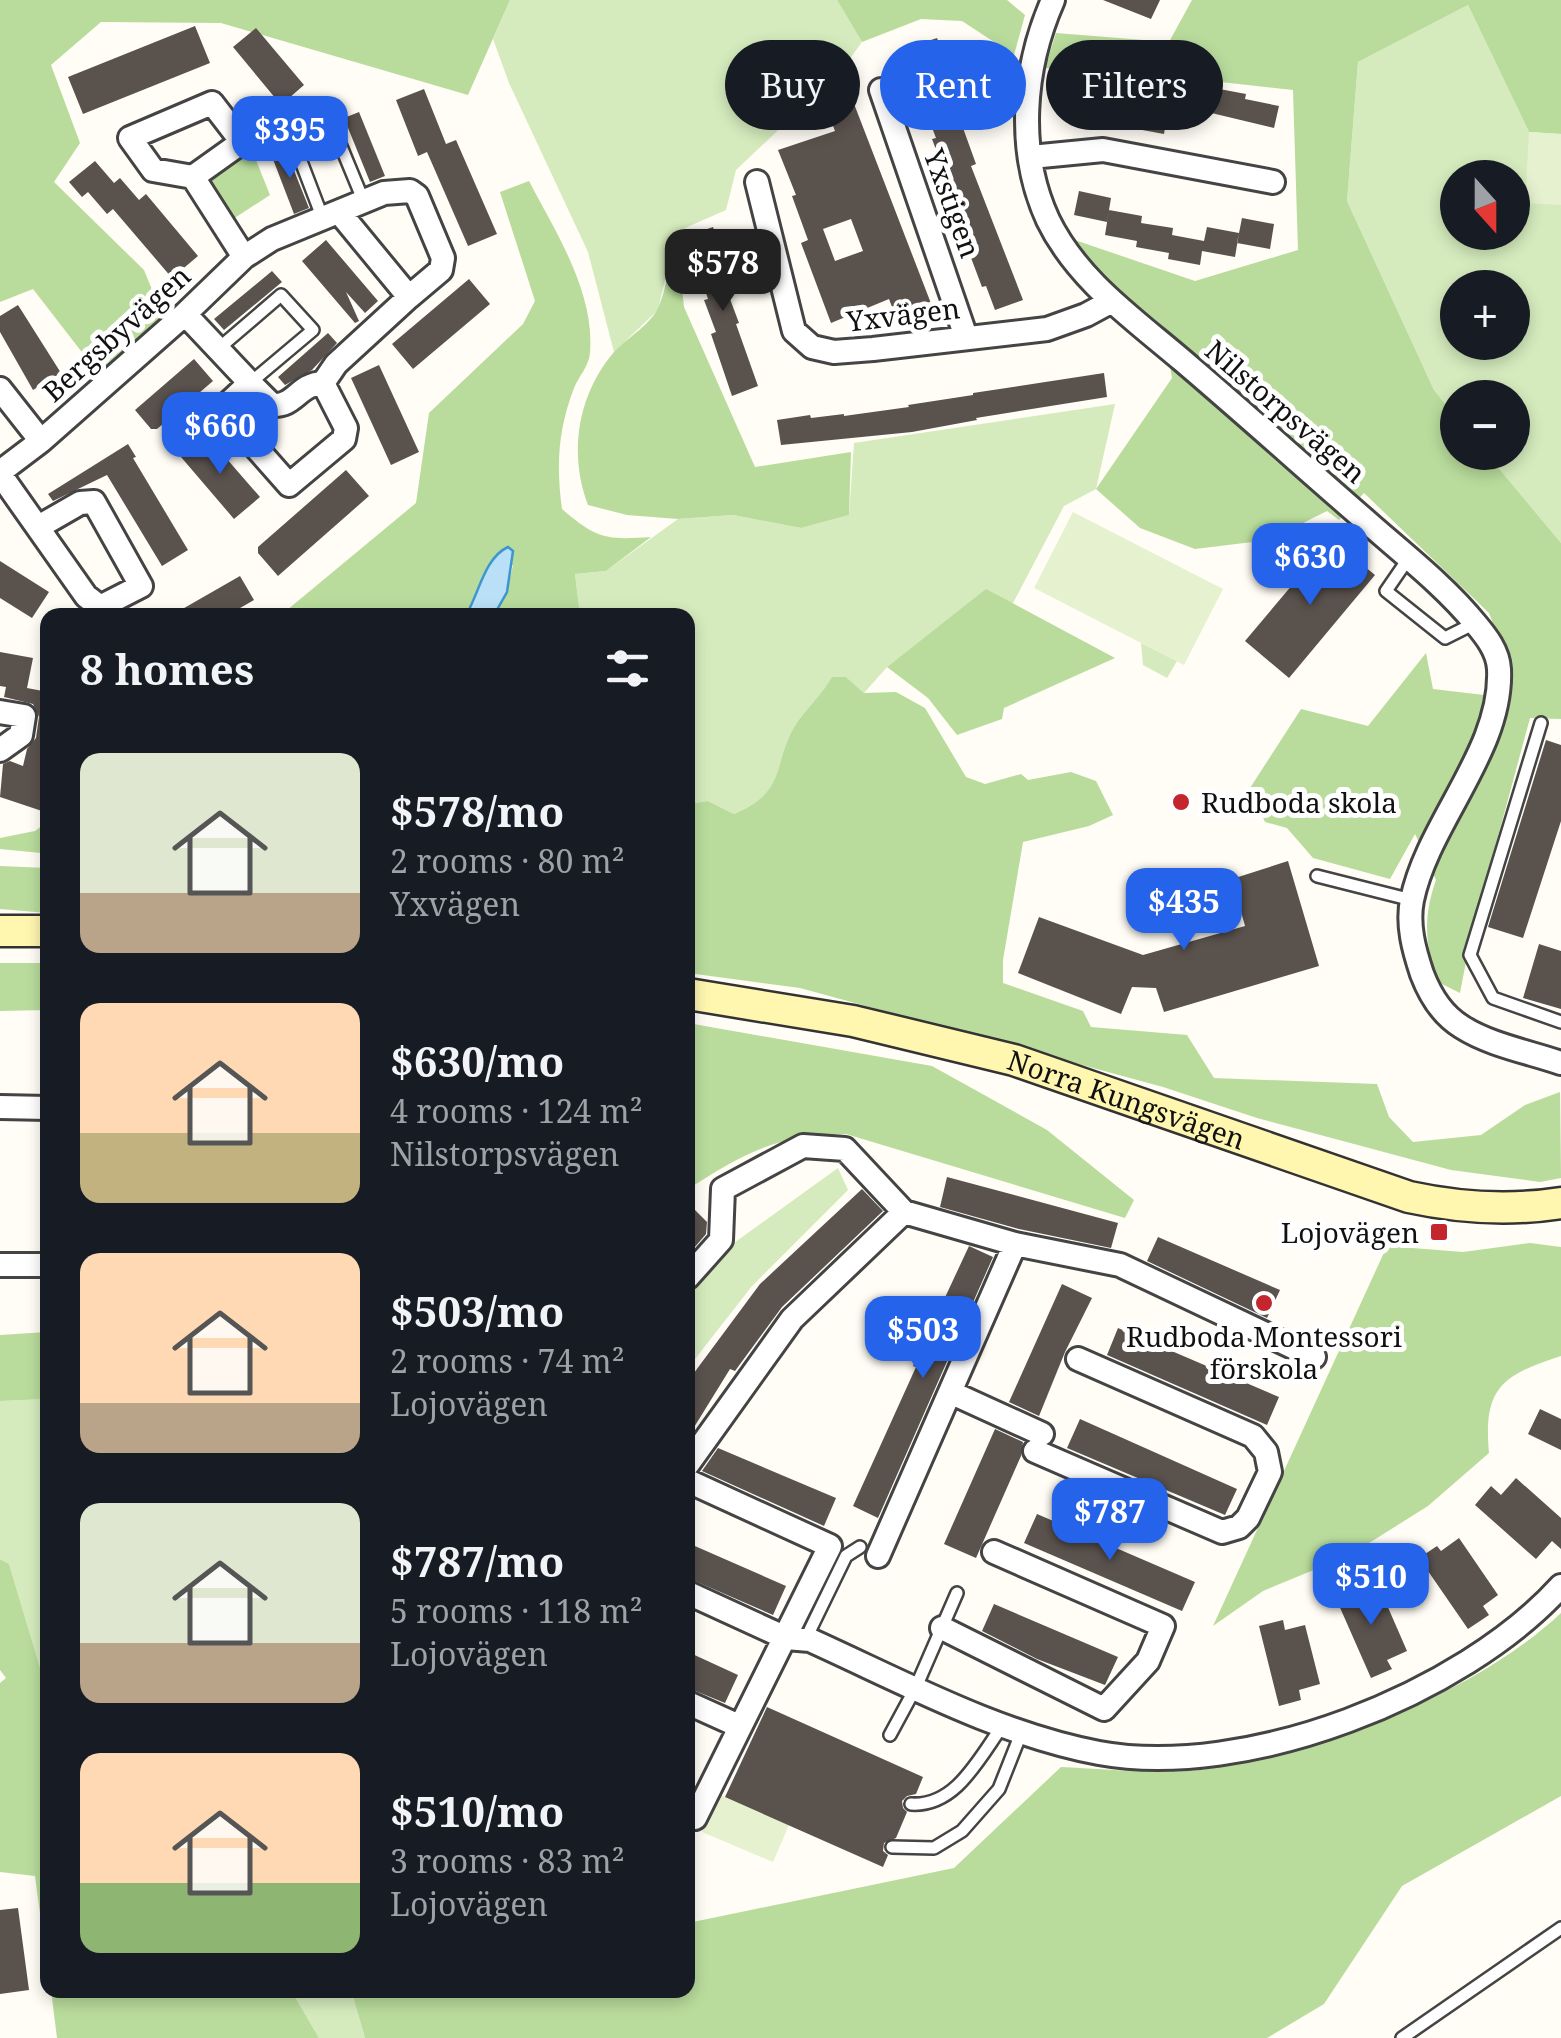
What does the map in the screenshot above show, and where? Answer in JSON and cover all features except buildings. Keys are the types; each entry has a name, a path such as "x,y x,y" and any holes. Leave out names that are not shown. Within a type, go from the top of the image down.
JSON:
{"main road":[{"path":"0,931 40,932"},
{"name":"Norra Kungsvägen","path":"695,995 853,1022 1014,1060 1409,1197 1440,1204 1496,1208 1561,1203"}],"street":[{"name":"Nilstorpsvägen","path":"1052,0 1028,80 1027,124 1047,218 1067,252 1112,301 1408,559 1476,623 1494,648 1499,667 1495,714 1430,851 1412,900 1413,949 1427,988 1443,1012 1461,1027 1561,1063"},
{"name":"Yxstigen","path":"895,130 966,337"},
{"path":"1032,157 1104,150 1272,182"},
{"path":"193,178 244,257"},
{"name":"Yxvägen","path":"757,182 794,331 812,347 834,352 1047,329 1112,301"},
{"name":"Bergsbyvägen","path":"0,473 185,314 244,257 272,239 404,190 417,196 443,258 443,266 409,297"},
{"path":"323,384 336,364 409,297 331,216"},
{"path":"185,314 250,384 276,406 288,403 308,384 323,384"},
{"path":"250,384 222,409 288,485 344,440 346,428 323,384"},
{"path":"4,404 41,440"},
{"path":"0,473 86,596 100,607 141,586 94,502 80,503 40,526"},
{"path":"0,712 24,716 21,735 0,750"},
{"path":"0,1107 40,1108"},
{"path":"695,1269 721,1240 723,1189 804,1146 846,1149 904,1212 1014,1244 1120,1265 1314,1357"},
{"path":"695,1454 792,1319 904,1212"},
{"path":"869,1552 952,1392 1014,1244"},
{"path":"0,1265 40,1266"},
{"path":"952,1392 1039,1442 1222,1532 1248,1518 1270,1472 1266,1452 1253,1436 1078,1359"},
{"path":"695,1484 830,1546 798,1639 740,1726 695,1818"},
{"path":"942,1628 1104,1709 1148,1661 1163,1626 994,1552"},
{"path":"695,1595 1012,1728 1100,1753 1160,1758 1286,1742 1356,1719 1407,1695 1478,1653 1538,1611 1561,1586"},
{"path":"695,1706 740,1726"}],"lane":[{"path":"331,216 294,143 307,137 333,126 364,202"},
{"path":"218,350 282,295 313,330 250,384"},
{"path":"1408,559 1386,591 1444,638 1476,623"},
{"path":"1542,723 1470,955 1493,998 1561,1022"},
{"path":"1318,876 1412,900"},
{"path":"798,1639 810,1630 846,1556 869,1552"},
{"path":"890,1736 957,1593"},
{"path":"911,1804 931,1805 960,1785 1012,1728"},
{"path":"892,1846 934,1848 962,1831 999,1789 1012,1728"},
{"path":"1402,2038 1561,1928"}],"green space":[{"path":"0,0 510,0 468,95 221,23 101,22 51,65 80,143 54,182 144,270 163,316 98,373 33,289 0,302"},
{"path":"510,0 837,0 862,42 725,40 725,130 778,130 736,170 726,210 676,232 658,310 614,352 588,252 509,83 493,39"},
{"path":"837,0 1007,0 1025,15 1018,40 991,40 962,21 921,19 862,42"},
{"path":"1192,0 1561,0 1561,134 1529,132 1468,5 1358,62 1347,201 1440,398 1440,470 1500,470 1561,543 1561,719 1530,718 1471,936 1460,993 1440,983 1431,957 1427,919 1436,880 1415,834 1390,879 1313,858 1287,828 1265,822 1250,788 1301,709 1368,726 1426,653 1433,689 1484,695 1508,688 1503,649 1489,613 1364,493 1339,520 1327,511 1269,540 1195,549 1140,528 1096,489 1172,378 1163,326 1121,294 1066,237 1195,281 1298,250 1293,90 1223,82 1223,40 1170,40"},
{"path":"1468,5 1529,132 1561,134 1561,543 1500,470 1530,470 1530,380 1440,380 1440,398 1347,201 1358,62"},
{"path":"1056,33 1144,40 1054,40"},
{"path":"1529,132 1561,134 1561,205 1530,203"},
{"path":"252,150 270,195 230,221 205,185 241,153"},
{"path":"529,181 572,264 586,308 589,358 574,388 562,433 562,509 602,535 651,537 606,571 575,574 579,608 498,608 507,592 513,565 483,579 469,608 289,608 416,503 429,413 523,324 535,301 500,192"},
{"path":"676,232 684,307 755,467 851,452 849,515 801,528 733,515 678,519 627,515 588,505 578,445 585,405 614,352 658,308"},
{"path":"1115,404 1096,489 1064,506 1012,605 986,590 887,667 864,693 846,677 832,678 798,721 772,785 764,795 734,814 708,801 695,803 695,608 579,608 575,574 606,571 678,519 733,515 801,528 849,515 854,443"},
{"path":"1073,512 1223,589 1184,665 1034,588"},
{"path":"986,589 1115,658 1004,708 1002,719 957,735 928,698 887,667"},
{"path":"1141,643 1177,661 1167,678 1143,665"},
{"path":"832,677 846,677 864,693 896,692 925,708 966,777 985,784 1021,774 1028,780 1071,772 1096,781 1113,815 1089,826 1023,842 1003,960 1003,983 1083,1011 1091,1027 1187,1035 1214,1078 1377,1084 1389,1117 1413,1142 1481,1135 1525,1105 1560,1092 1561,1178 1540,1182 1451,1170 800,988 695,974 695,803 708,801 734,814 764,795 777,774 790,735"},
{"path":"40,827 40,853 0,849 0,838"},
{"path":"0,866 40,868 40,912 0,909"},
{"path":"0,963 40,963 40,1010 0,1011"},
{"path":"695,1024 932,1066 1047,1130 1134,1200 1125,1218 846,1134 780,1142 727,1165 695,1185"},
{"path":"838,1168 848,1190 752,1286 695,1359 695,1282 720,1253"},
{"path":"1530,1243 1561,1247 1561,1356 1524,1370 1501,1387 1489,1413 1489,1453 1428,1506 1350,1555 1263,1591 1213,1626 1387,1246 1463,1252"},
{"path":"40,1332 40,1399 0,1401 0,1335"},
{"path":"40,1399 40,1668 9,1564 0,1559 0,1401"},
{"path":"0,1559 9,1564 40,1668 40,1914 35,1876 0,1872 0,1683 6,1678 0,1670"},
{"path":"1561,1613 1561,1796 1402,1886 1324,2004 1267,2038 365,2038 353,1998 695,1998 695,1922 954,1868 1061,1767 1191,1771 1299,1748 1395,1715 1486,1669"},
{"path":"718,1794 789,1825 773,1862 702,1832"},
{"path":"52,1998 296,1998 319,2038 57,2038"},
{"path":"296,1998 353,1998 365,2038 319,2038"}],"water":[{"path":"508,547 513,551 507,592 498,608 469,608 488,568"}],"place":[{"name":"Rudboda skola","path":"1181,802"},
{"name":"Lojovägen","path":"1439,1232"},
{"name":"Rudboda Montessori förskola","path":"1264,1303"}]}
